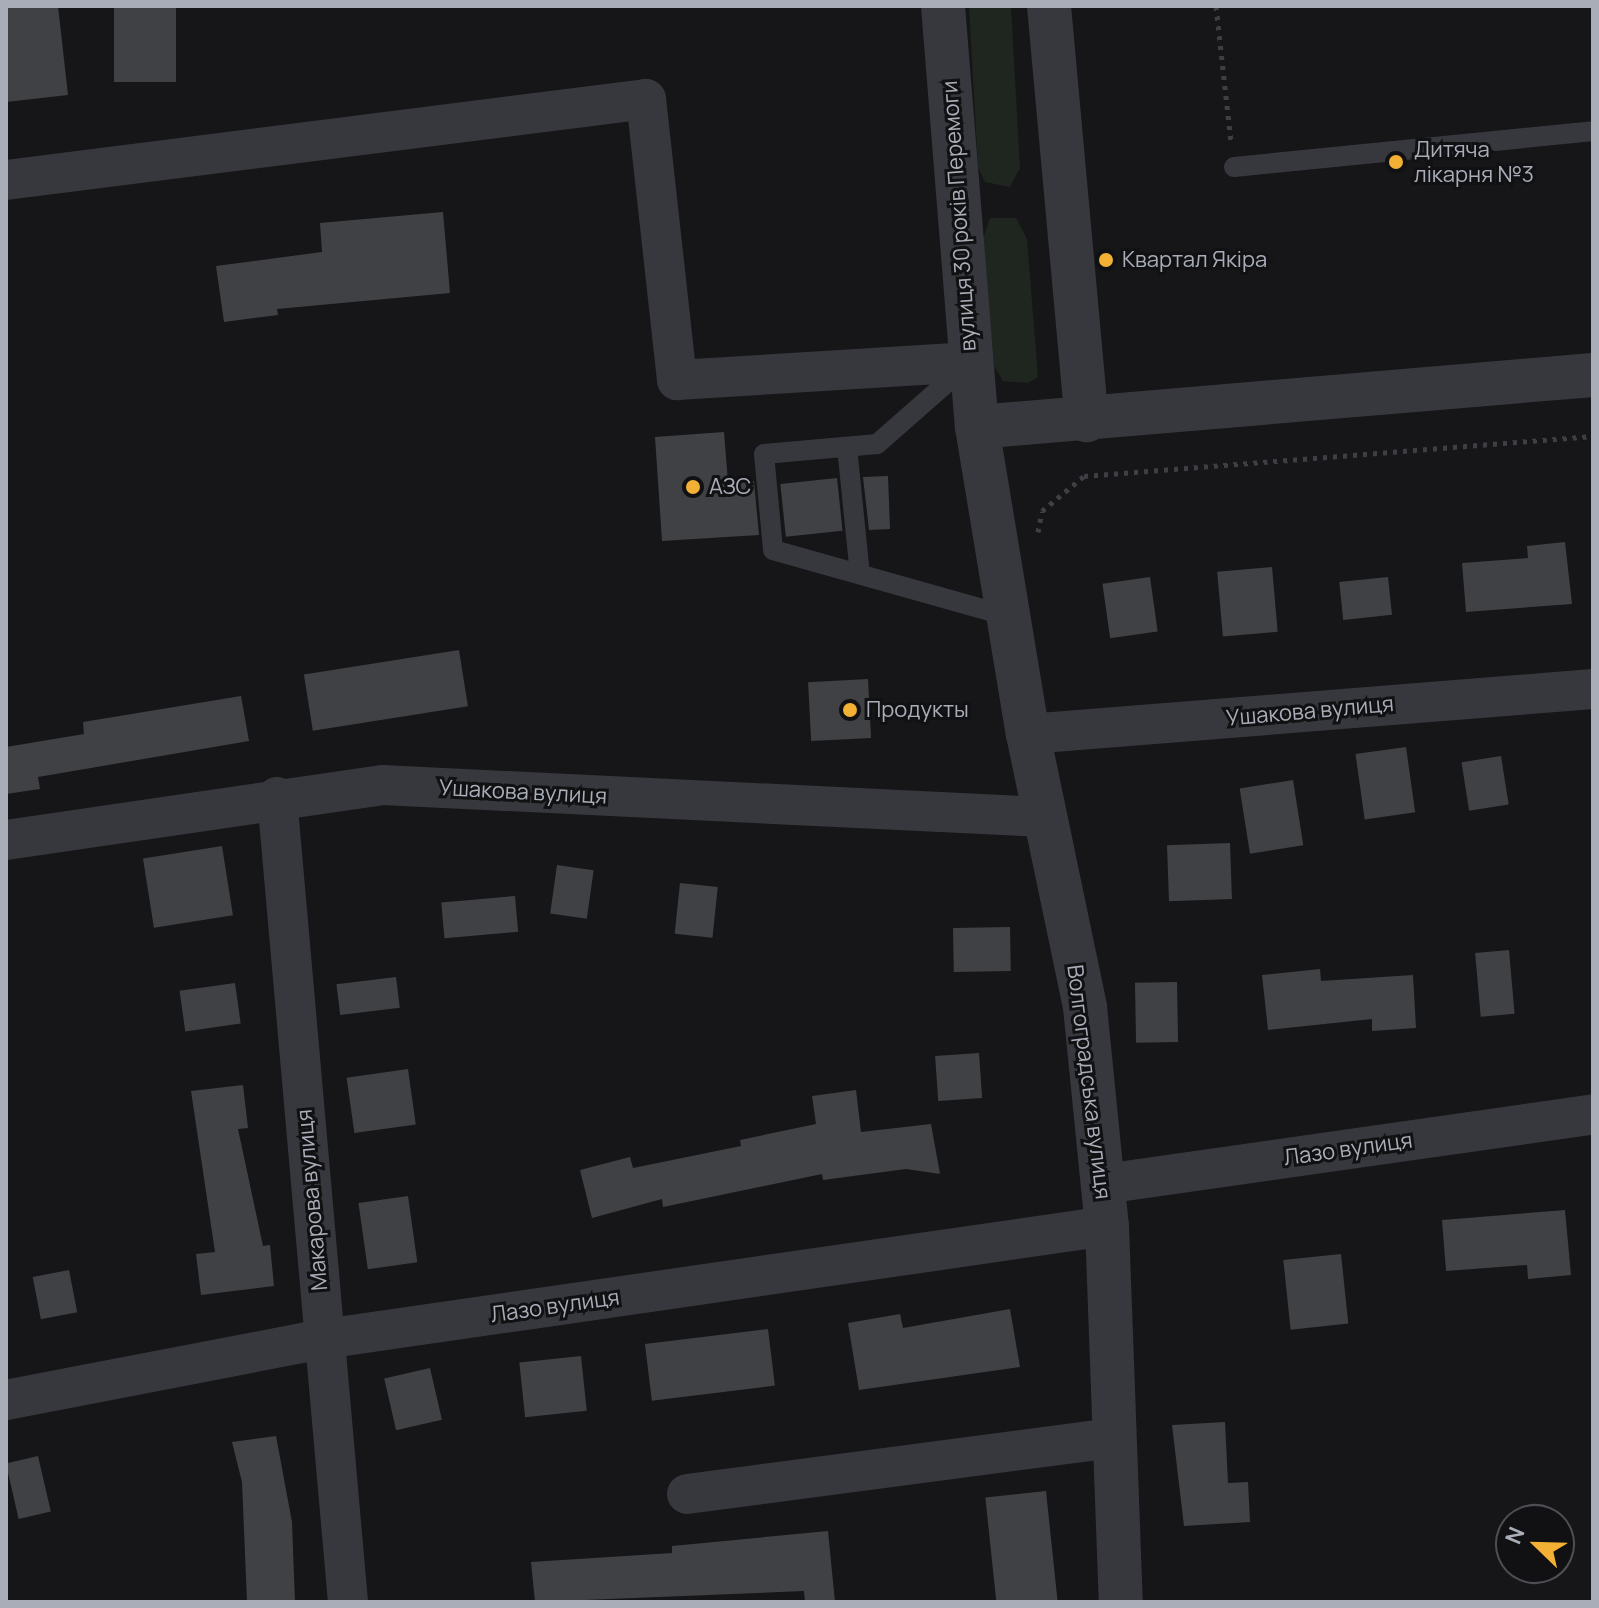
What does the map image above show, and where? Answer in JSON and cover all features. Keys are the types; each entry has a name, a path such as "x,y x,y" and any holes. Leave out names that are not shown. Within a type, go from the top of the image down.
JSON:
{"street":[{"name":"вулиця 30 років Перемоги","path":"943,6 977,427"},
{"path":"1049,6 1087,420"},
{"path":"6,180 646,99 677,380 970,362"},
{"path":"977,427 1593,375"},
{"name":"Волгоградська вулиця","path":"977,427 1028,734 1085,1007 1105,1205 1121,1602"},
{"name":"Ушакова вулиця","path":"1028,734 1593,689"},
{"name":"Ушакова вулиця","path":"6,840 277,797 382,785 1044,817"},
{"name":"Макарова вулиця","path":"277,797 348,1602"},
{"name":"Лазо вулиця","path":"6,1400 324,1339 1105,1205 1593,1114"},
{"path":"687,1494 1115,1438"}],"lane":[{"path":"1234,167 1593,131"},
{"path":"970,362 877,444 764,454 773,550 1008,616"},
{"path":"847,447 860,574"}],"path":[{"path":"1216,6 1234,167"},
{"path":"1039,543 1042,511 1084,476 1593,436"}],"shaded area":[{"path":"969,6 1011,6 1020,168 1010,187 985,182 978,167"},
{"path":"990,218 1016,218 1027,239 1038,377 1028,383 1003,381 994,366 983,239"}],"building":[{"path":"6,6 58,6 68,95 6,102"},
{"path":"114,6 176,6 176,82 114,82"},
{"path":"443,212 450,293 277,309 278,315 224,322 216,266 322,252 320,223"},
{"name":"АЗС","path":"724,432 728,482 754,481 759,535 662,541 655,437"},
{"path":"888,476 890,529 869,530 863,477"},
{"path":"837,478 843,531 786,537 780,484"},
{"path":"1565,542 1572,604 1466,612 1462,563 1528,558 1527,546"},
{"path":"1272,567 1278,632 1223,637 1217,572"},
{"path":"1150,577 1158,631 1110,638 1102,584"},
{"path":"1388,577 1392,615 1343,620 1339,582"},
{"path":"459,650 468,706 313,731 304,675"},
{"path":"868,679 871,738 811,741 808,682"},
{"path":"241,696 249,741 38,777 40,789 6,794 6,747 84,734 83,722"},
{"path":"1406,747 1415,812 1365,819 1355,754"},
{"path":"1501,756 1509,804 1469,811 1461,762"},
{"path":"1293,780 1303,845 1250,854 1240,788"},
{"path":"1230,843 1232,899 1169,901 1167,845"},
{"path":"222,846 233,915 154,928 143,859"},
{"path":"557,865 594,870 587,919 550,914"},
{"path":"680,883 718,887 712,938 675,934"},
{"path":"515,896 518,932 444,938 441,902"},
{"path":"1010,927 1011,971 954,972 953,928"},
{"path":"1509,950 1515,1014 1481,1017 1475,953"},
{"path":"1320,969 1321,981 1413,975 1416,1028 1372,1031 1372,1019 1268,1030 1262,975"},
{"path":"396,977 400,1008 340,1015 336,984"},
{"path":"1177,982 1178,1042 1136,1043 1135,983"},
{"path":"235,983 241,1024 185,1031 180,991"},
{"path":"979,1053 982,1098 938,1101 935,1056"},
{"path":"408,1069 416,1124 354,1133 347,1078"},
{"path":"243,1085 248,1128 238,1129 263,1246 270,1245 274,1286 201,1295 196,1254 215,1252 191,1091"},
{"path":"856,1090 861,1132 931,1124 940,1174 906,1169 823,1180 822,1174 663,1207 662,1199 592,1218 580,1170 630,1157 633,1168 741,1146 740,1140 816,1124 812,1096"},
{"path":"408,1196 417,1262 368,1269 358,1203"},
{"path":"1565,1210 1571,1275 1528,1279 1527,1265 1446,1271 1442,1220"},
{"path":"1341,1254 1348,1324 1291,1330 1283,1260"},
{"path":"69,1270 77,1312 41,1319 33,1277"},
{"path":"1010,1309 1020,1367 859,1390 848,1323 900,1314 903,1328"},
{"path":"768,1329 775,1386 652,1401 645,1344"},
{"path":"581,1356 587,1411 525,1417 519,1362"},
{"path":"430,1368 442,1420 396,1430 384,1379"},
{"path":"1225,1422 1228,1483 1248,1482 1250,1522 1184,1526 1172,1425"},
{"path":"276,1436 292,1522 295,1602 247,1602 242,1482 232,1442"},
{"path":"38,1456 51,1512 19,1519 6,1463"},
{"path":"1046,1491 1058,1602 996,1602 985,1497"},
{"path":"828,1531 835,1602 805,1602 804,1591 535,1602 531,1562 672,1553 672,1546"}],"place":[{"name":"Дитяча лікарня №3","path":"1396,162"},
{"name":"Квартал Якіра","path":"1106,260"},
{"name":"АЗС","path":"693,487"},
{"name":"Продукты","path":"850,710"}]}
